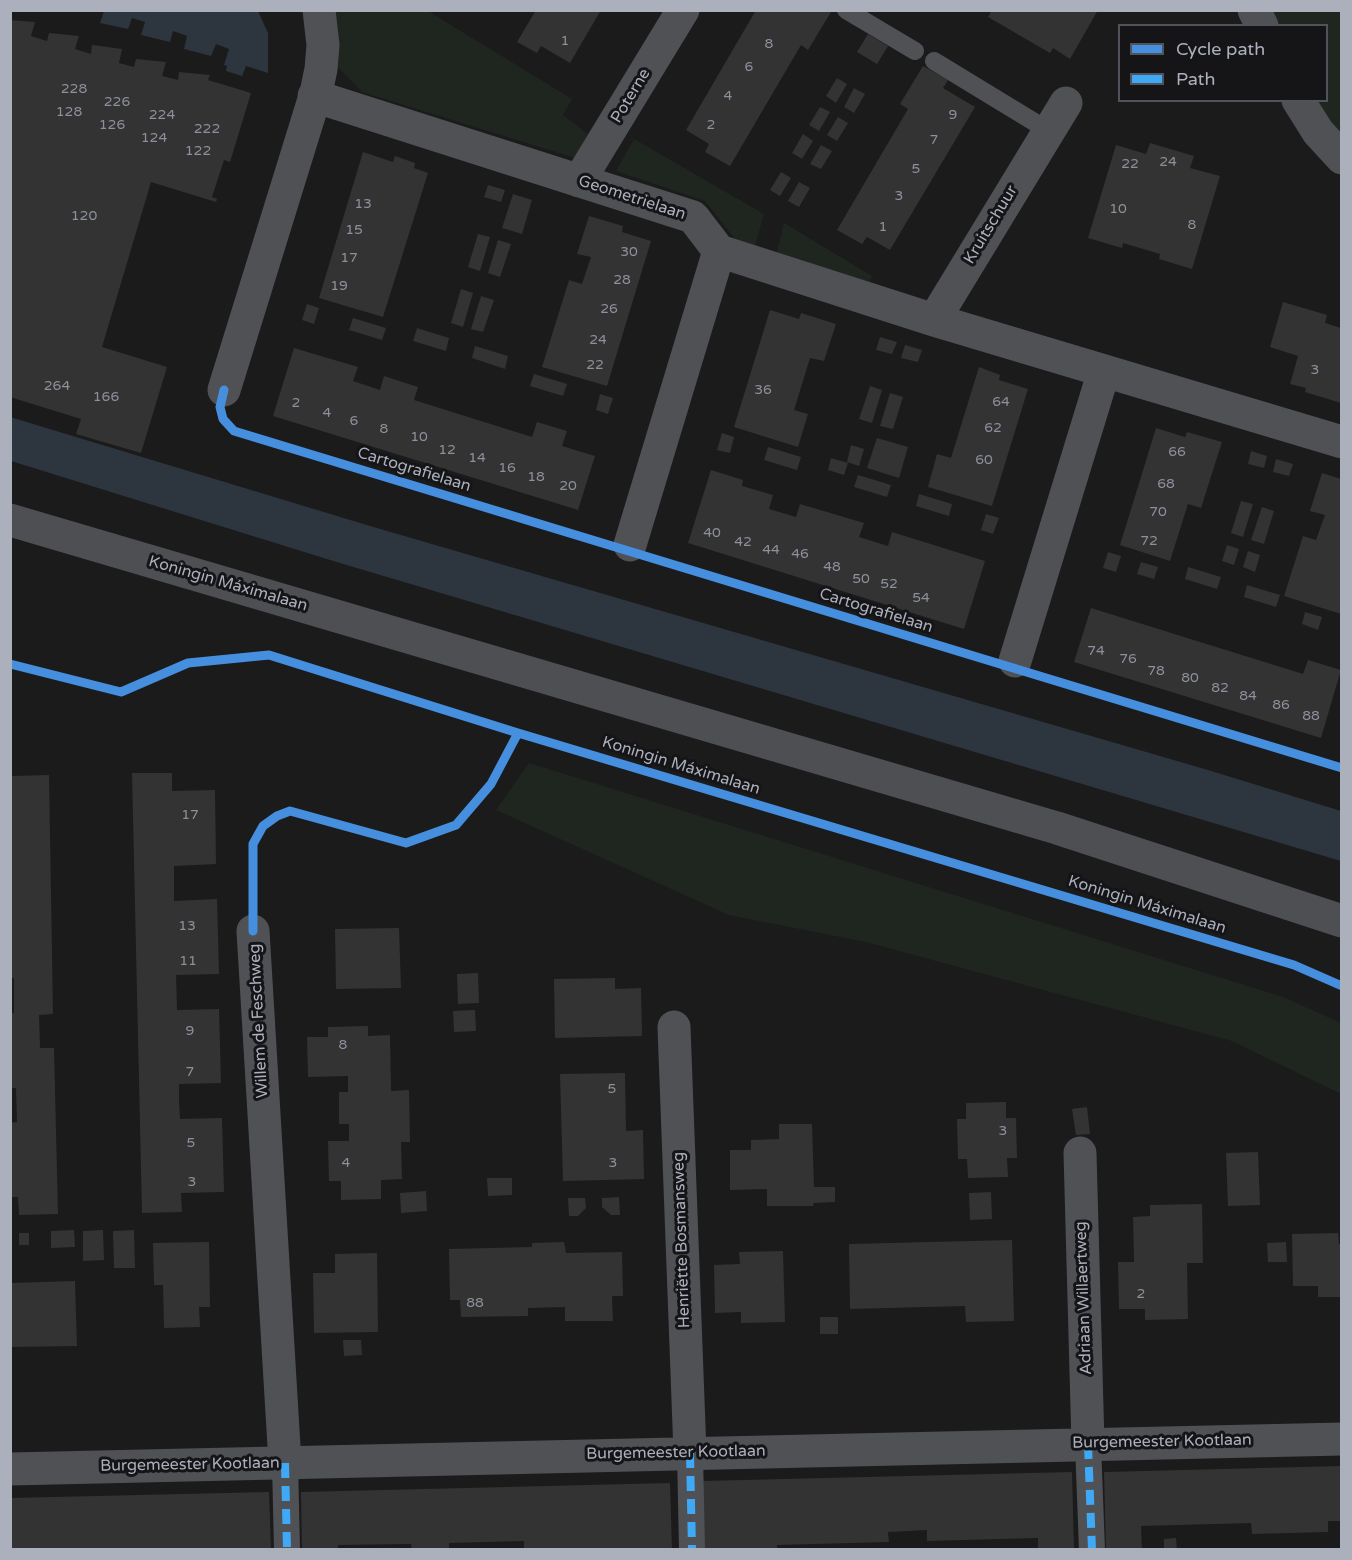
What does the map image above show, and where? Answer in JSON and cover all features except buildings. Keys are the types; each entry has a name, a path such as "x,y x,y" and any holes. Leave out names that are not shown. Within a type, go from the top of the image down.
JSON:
{"main road":[{"name":"Koningin Máximalaan","path":"10,520 1046,824 1341,921"}],"street":[{"path":"224,390 321,69 324,45 319,10"},
{"name":"Poterne","path":"579,181 683,10"},
{"path":"1254,10 1261,24"},
{"name":"Geometrielaan","path":"314,96 693,217 719,251"},
{"path":"1299,102 1318,132 1341,158"},
{"name":"Kruitschuur","path":"934,320 1066,103"},
{"path":"630,545 719,251 934,320 1341,442"},
{"path":"1015,661 1104,371"},
{"name":"Willem de Feschweg","path":"254,931 285,1463"},
{"name":"Henriëtte Bosmansweg","path":"674,1027 690,1453"},
{"name":"Adriaan Willaertweg","path":"1080,1153 1088,1444"},
{"name":"Burgemeester Kootlaan","path":"10,1469 1341,1439"},
{"path":"1088,1444 1092,1550"},
{"path":"690,1453 692,1550"},
{"path":"285,1463 287,1550"}],"lane":[{"path":"846,10 915,51"},
{"path":"934,61 1049,131"}],"shaded area":[{"path":"104,11 258,11 268,33 268,73 246,66 242,76 226,71 227,66 224,65 229,49 216,44 211,56 184,49 187,36 173,31 170,42 141,35 145,22 132,18 128,29 100,23"},
{"path":"332,11 428,11 572,99 563,115 588,134 575,158 362,92 337,66"},
{"path":"1269,11 1341,11 1341,134 1314,102 1328,102 1328,24 1276,24"},
{"path":"634,139 764,214 755,246 735,239 705,201 616,171"},
{"path":"784,223 872,276 866,288 776,256"},
{"path":"10,417 370,526 1208,770 1341,811 1341,861 330,560 11,461"},
{"path":"529,763 1283,997 1341,1023 1341,1094 1232,1041 866,942 729,915 496,810"}],"marked path":[{"path":"1088,1444 1092,1550"},
{"path":"690,1453 692,1550"},
{"path":"285,1463 287,1550"}],"cycle path":[{"name":"Cartografielaan","path":"224,390 220,407 223,419 234,431 1342,768"},
{"path":"10,664 121,692 188,663 269,655 518,733 1294,965 1342,986"},
{"path":"253,931 253,844 263,826 277,816 290,811 406,843 456,825 491,784 518,733"}]}
